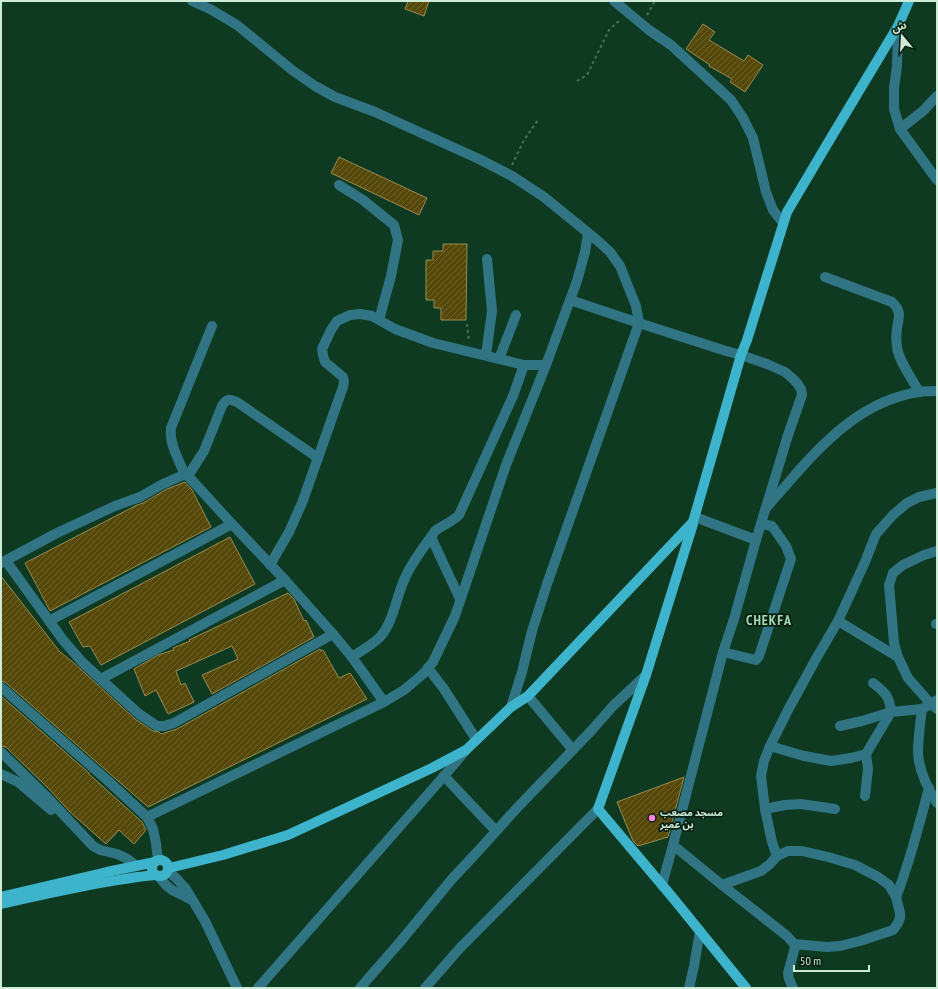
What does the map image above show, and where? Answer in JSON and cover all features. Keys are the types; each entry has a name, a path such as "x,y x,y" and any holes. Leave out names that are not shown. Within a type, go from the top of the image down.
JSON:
{"main road":[{"path":"746,988 598,809 646,676 702,494 741,355 787,212 898,26 909,1"},
{"path":"1,904 114,880 163,873 288,835 432,768 466,750 511,707 528,696 694,520"},
{"path":"156,861 152,865 153,873 163,873"},
{"path":"1,897 156,861 165,861 167,864 163,873"}],"street":[{"path":"192,1 210,9 237,25 292,70 315,86 335,97 375,112 508,174 544,197 588,233 610,252 620,266 636,306 639,323 547,584 511,707"},
{"path":"614,1 641,24 671,45 731,100 743,118 753,138 766,192 773,210 783,223"},
{"path":"898,26 894,109 900,129 937,180"},
{"path":"900,129 923,111 937,96"},
{"path":"339,185 363,200 394,225 398,240 392,276 379,320"},
{"path":"147,817 384,702 404,690 423,674 433,662 455,616 506,465 546,365 577,281 585,252 588,233"},
{"path":"486,355 492,311 487,259"},
{"path":"825,277 892,302 897,307 900,314 896,330 897,348 902,362 919,392"},
{"path":"570,300 767,364 785,372 797,383 801,389 802,395 765,510 723,652 662,885"},
{"path":"270,565 289,532 302,503 344,382 342,377 325,362 322,354 322,349 337,321 350,315 360,314 372,316 395,328 433,343 524,365 546,365"},
{"path":"499,358 516,315"},
{"path":"212,326 170,435 186,476 285,580 333,634 352,657 384,702"},
{"path":"352,657 379,637 388,625 399,591 409,569 435,531 453,521 463,509 513,396 524,365"},
{"path":"765,510 806,463 837,432 865,411 892,398 919,392 937,391"},
{"path":"318,458 237,402 229,399 225,400 204,451 186,476 177,478 140,497 115,506 58,533 3,562 63,640 82,662 139,714 157,726 164,726 174,723 333,634"},
{"path":"777,856 772,842 765,809 761,776 764,761 770,746 806,677 838,621 876,534 893,515 907,503 919,497 937,493"},
{"path":"694,520 756,540"},
{"path":"49,621 232,524"},
{"path":"723,652 756,660 759,656 791,559 786,546 772,526 761,524"},
{"path":"432,537 460,599"},
{"path":"931,705 908,678 898,657 894,643 889,585 893,573 903,565 924,555 937,551"},
{"path":"102,679 285,580"},
{"path":"838,621 898,657"},
{"path":"428,668 444,689 476,739"},
{"path":"360,988 452,879 516,809 613,706 646,676"},
{"path":"865,796 868,769 866,754 891,712 887,696 873,683"},
{"path":"1,687 147,817 153,829 156,843 156,861"},
{"path":"528,696 573,750"},
{"path":"840,726 891,712 931,705"},
{"path":"931,705 919,737 918,755 921,768 937,804"},
{"path":"770,746 804,756 831,760 851,758 866,754"},
{"path":"258,988 466,750"},
{"path":"1,752 45,795 92,846 100,850 117,854 126,858 137,866"},
{"path":"1,774 18,782 52,811 68,820"},
{"path":"444,776 496,831"},
{"path":"896,897 902,882 929,788"},
{"path":"765,809 800,804 835,809"},
{"path":"425,988 460,948 598,809"},
{"path":"673,845 787,936 794,944 795,948 788,973 793,988"},
{"path":"722,885 761,871 777,856 788,851 802,851 855,865 878,877 889,885 896,897 900,918 893,930 840,946 827,947 794,944"},
{"path":"163,873 176,878 186,889 205,921 237,988"},
{"path":"689,988 700,931"}],"path":[{"path":"641,24 655,1"},
{"path":"578,81 587,75 610,30 628,13"},
{"path":"508,174 524,140 538,120"},
{"path":"467,324 471,352"}],"building":[{"path":"408,1 429,1 424,16 405,9"},
{"path":"703,24 715,32 709,40 744,61 748,55 763,65 745,92 730,82 732,79 709,66 710,65 686,49"},
{"path":"339,157 427,198 419,215 331,173"},
{"path":"443,244 467,244 466,320 441,320 441,308 434,308 434,300 426,300 426,260 433,260 433,251 443,251"},
{"path":"185,482 192,490 211,527 50,611 25,563 143,503 167,489"},
{"path":"230,537 255,584 101,665 90,646 83,647 69,622"},
{"path":"1,576 60,652 135,719 153,731 161,734 177,729 320,649 321,651 323,650 339,678 350,673 367,699 148,807 5,682 1,681"},
{"path":"288,593 294,599 304,621 306,620 314,637 212,694 202,675 238,659 232,646 176,671 181,685 185,683 194,702 168,714 156,690 145,696 134,669 158,655 174,650 173,648 190,641 189,640"},
{"path":"1,696 89,773 142,822 146,830 134,844 119,830 106,844 70,812 6,747 1,746"},
{"name":"مسجد مصعب بن عمير","path":"684,777 668,837 638,846 633,841 617,802"}],"place":[{"name":"مسجد مصعب بن عمير","path":"652,818"}],"district":[{"name":"CHEKFA","path":"769,620"}]}
